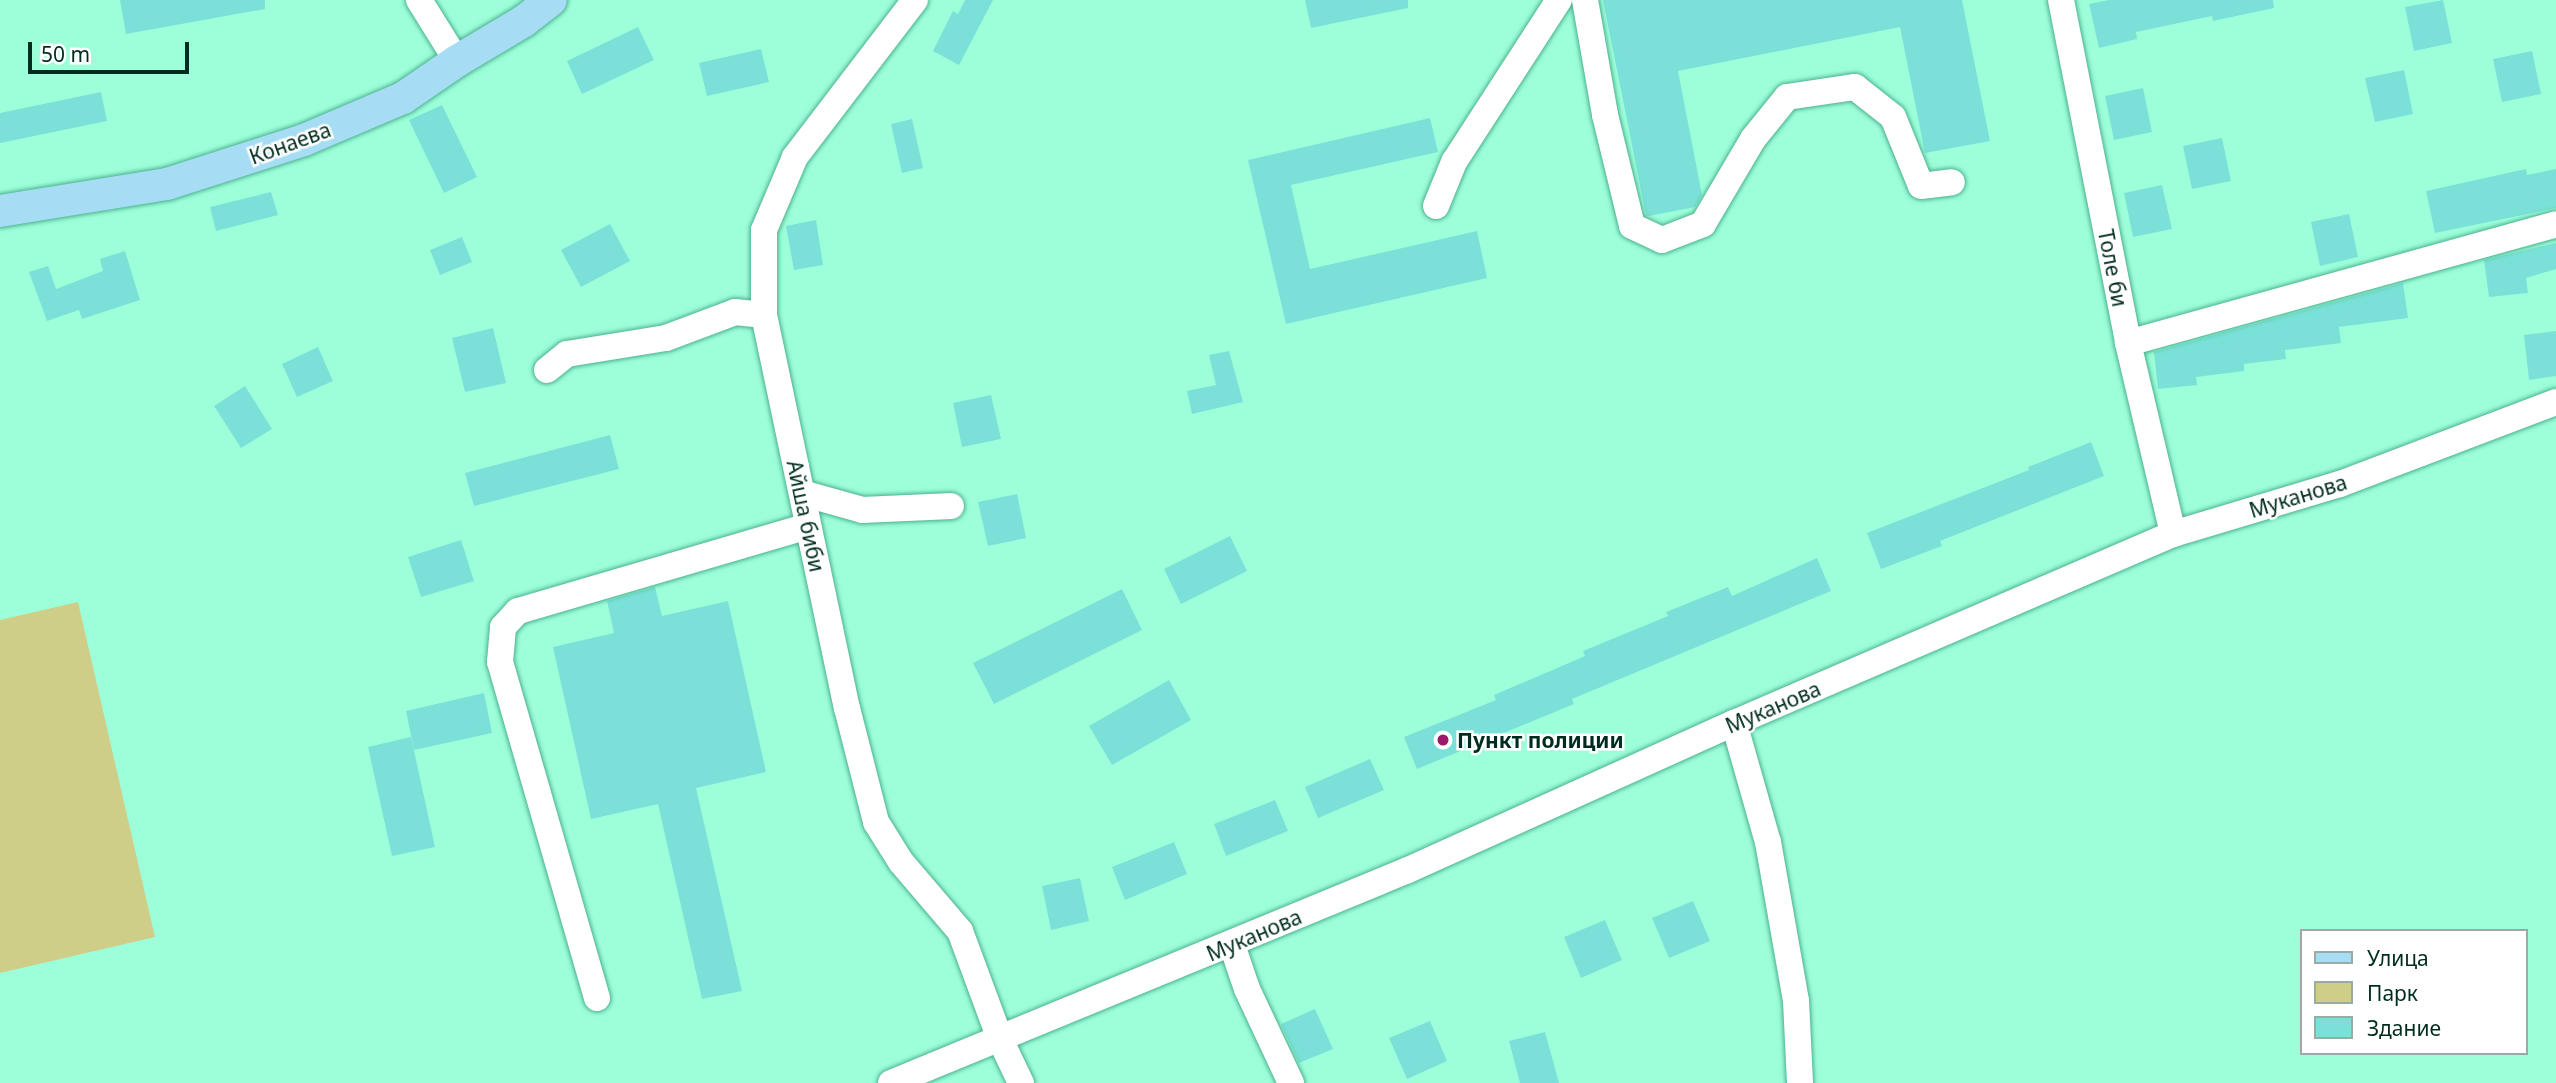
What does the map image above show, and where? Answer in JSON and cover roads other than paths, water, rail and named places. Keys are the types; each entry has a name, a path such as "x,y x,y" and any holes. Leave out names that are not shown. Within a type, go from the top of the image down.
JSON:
{"main road":[{"name":"Конаева","path":"0,211 167,184 304,140 403,98 457,61 524,21 551,0"}],"street":[{"path":"419,0 457,61"},
{"name":"Айша биби","path":"915,0 795,157 764,230 764,315 847,708 876,822 901,862 960,931 1000,1039 1021,1083"},
{"path":"1436,206 1454,162 1559,0"},
{"path":"1586,0 1605,115 1632,226 1662,240 1703,224 1753,139 1787,97 1855,87 1893,117 1921,186 1952,182"},
{"name":"Толе би","path":"2061,0 2128,343 2173,534"},
{"path":"2128,343 2556,224"},
{"path":"547,370 567,354 666,338 735,312 764,315"},
{"name":"Муканова","path":"891,1083 1232,945 1408,870 1734,723 2173,534 2340,484 2556,402"},
{"path":"802,494 863,510 951,506"},
{"path":"597,998 500,662 503,627 518,611 808,526"},
{"path":"1734,723 1768,842 1796,1001 1800,1083"},
{"path":"1232,945 1247,989 1291,1083"}],"place":[{"name":"Пункт полиции","path":"1443,740"}]}
